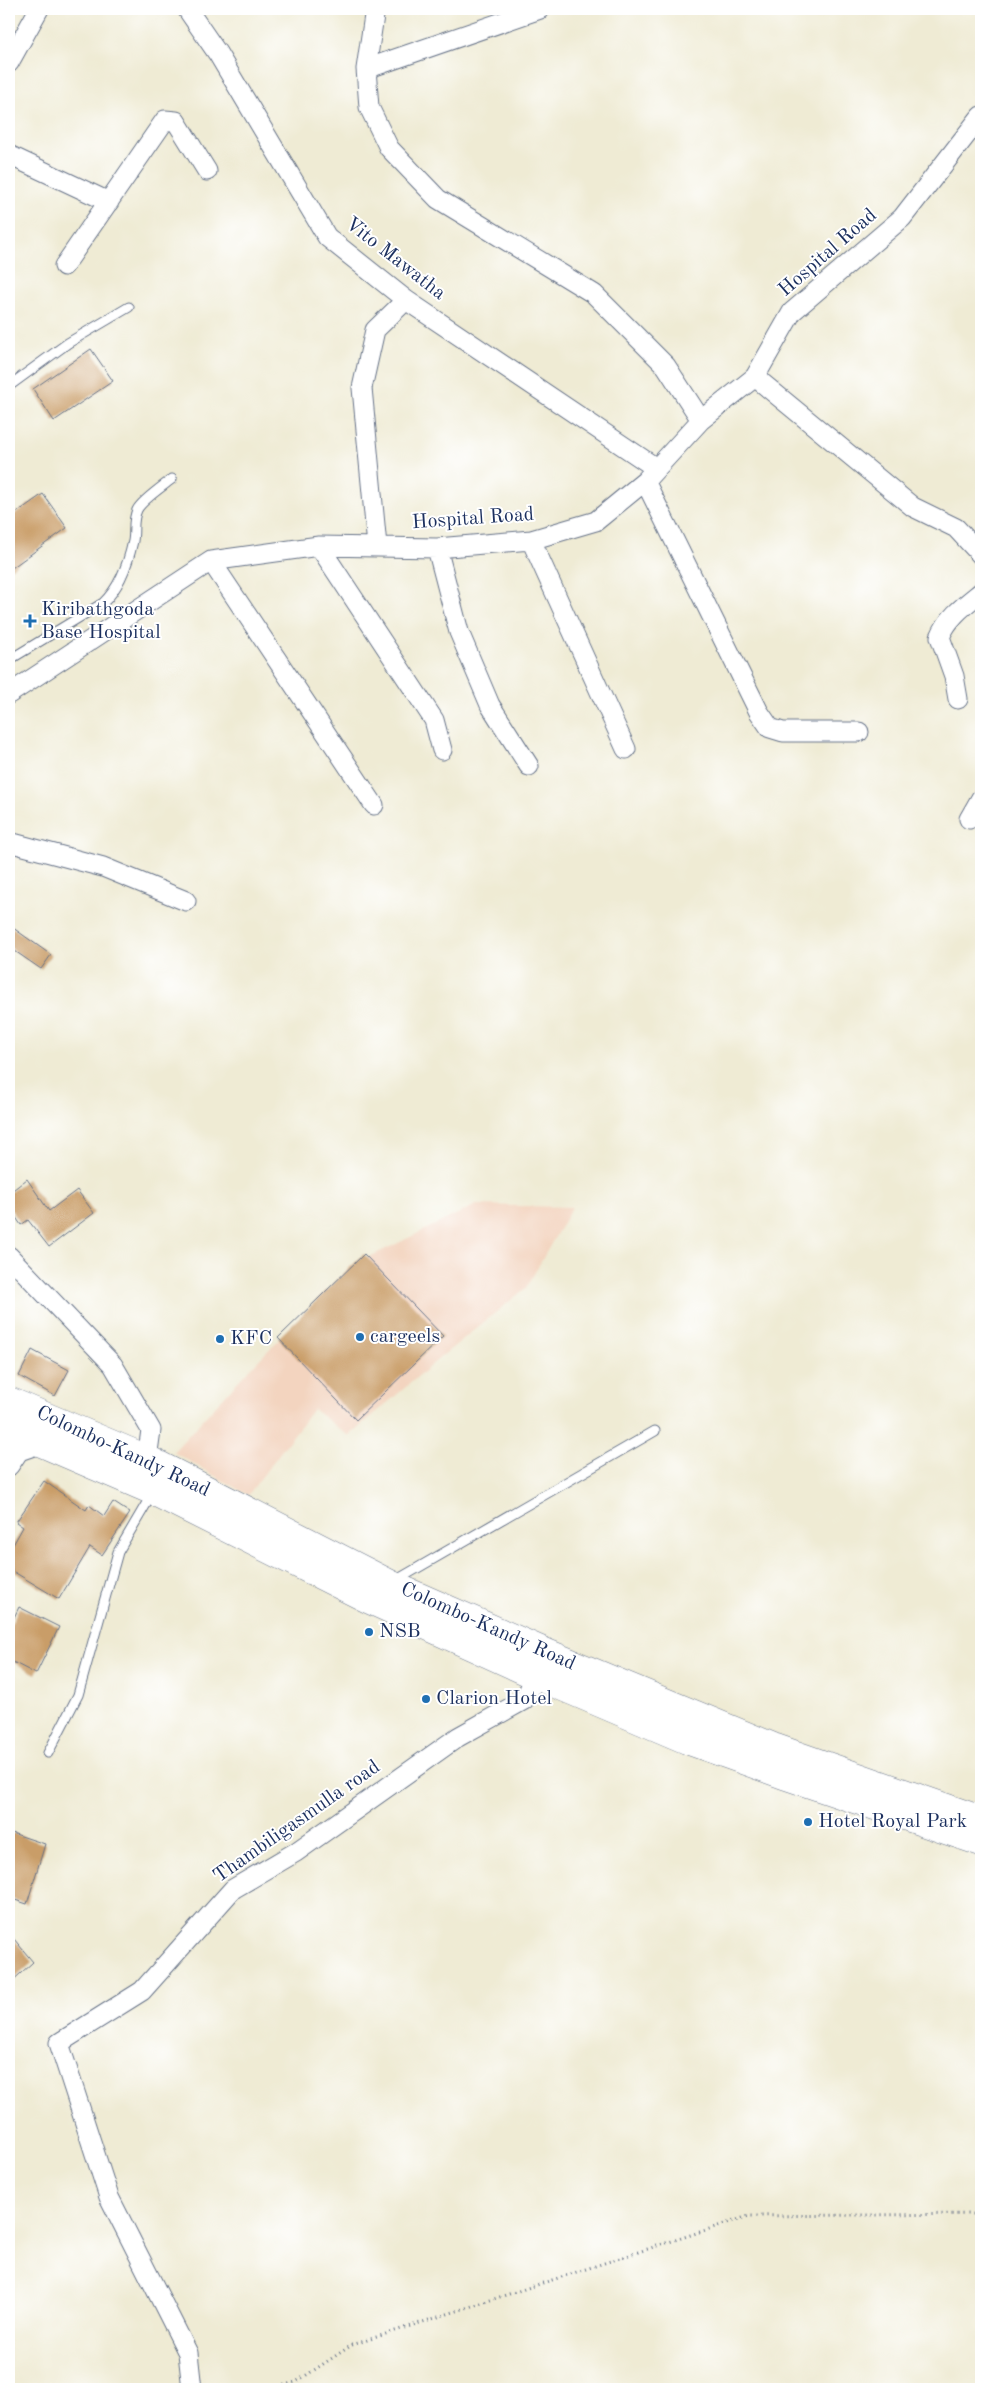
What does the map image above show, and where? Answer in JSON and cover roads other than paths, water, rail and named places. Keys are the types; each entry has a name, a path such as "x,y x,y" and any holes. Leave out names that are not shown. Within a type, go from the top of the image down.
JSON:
{"highway":[{"name":"Colombo-Kandy Road","path":"9,1401 147,1459 687,1740 784,1776 981,1842"},
{"name":"Colombo-Kandy Road","path":"9,1430 153,1492 368,1599 542,1664 981,1820"}],"street":[{"path":"9,63 39,9"},
{"name":"Vito Mawatha","path":"187,9 218,54 327,236 406,300 650,474"},
{"path":"375,9 366,69 368,107 389,148 438,199 594,294 666,366 701,420"},
{"path":"366,69 540,9"},
{"path":"64,266 165,120 176,121 207,171"},
{"name":"Hospital Road","path":"9,694 211,561 320,546 437,548 531,540 596,521 650,474 701,420 755,377 792,312 902,218 980,121"},
{"path":"9,155 109,202"},
{"path":"377,546 362,388 375,330 406,300"},
{"path":"755,377 913,507 956,528 981,555"},
{"path":"650,474 759,712 770,728 783,732 859,732"},
{"path":"531,540 626,748"},
{"path":"320,546 434,720 442,750"},
{"path":"437,548 459,632 490,704 530,766"},
{"path":"211,561 374,805"},
{"path":"958,700 954,676 940,637 945,625 962,607 981,592"},
{"path":"969,819 981,798"},
{"path":"9,842 103,867 186,901"},
{"path":"9,1256 113,1365 151,1430 147,1459"},
{"path":"9,1466 19,1452 42,1444 57,1421"},
{"name":"Thambiligasmulla road","path":"192,2389 188,2353 109,2197 59,2043 142,1991 233,1889 296,1852 458,1737 524,1700 542,1664"}],"lane":[{"path":"9,386 68,342 129,307"},
{"path":"9,660 103,604 115,592 127,562 133,539 133,522 137,508 172,479"},
{"path":"390,1584 655,1431"},
{"path":"48,1753 78,1695 118,1552 153,1492"}],"place":[{"name":"Kiribathgoda Base Hospital","path":"30,621"},
{"name":"cargeels","path":"360,1337"},
{"name":"KFC","path":"220,1339"},
{"name":"NSB","path":"369,1632"},
{"name":"Clarion Hotel","path":"426,1699"},
{"name":"Hotel Royal Park","path":"808,1822"}]}
